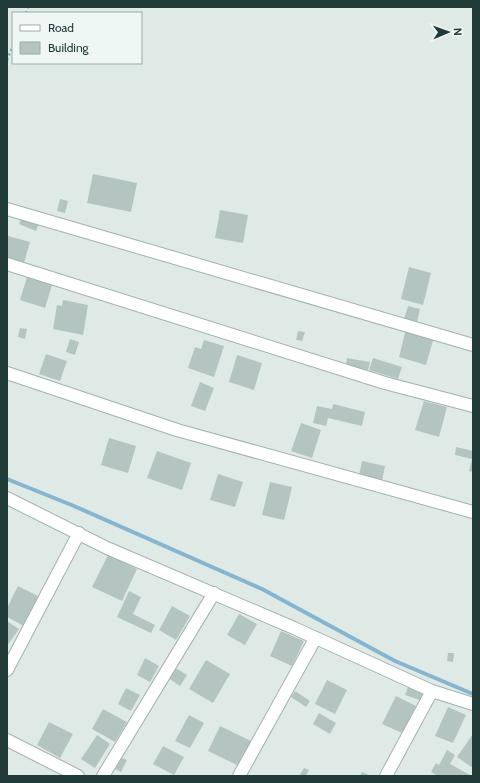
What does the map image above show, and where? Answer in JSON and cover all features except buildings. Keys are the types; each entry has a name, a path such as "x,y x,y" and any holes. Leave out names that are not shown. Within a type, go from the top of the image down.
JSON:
{"street":[{"path":"7,209 473,345"},
{"path":"7,264 385,383 473,406"},
{"path":"7,373 177,430 473,512"},
{"path":"7,498 107,548 294,628 315,639 432,691 473,704"},
{"path":"7,670 79,533"},
{"path":"103,776 214,594"},
{"path":"239,776 315,639"},
{"path":"386,776 432,691"},
{"path":"7,740 78,776"}],"path":[{"path":"7,60 12,48"}],"waterway":[{"path":"7,479 74,506 262,589 395,661 473,694"}]}
